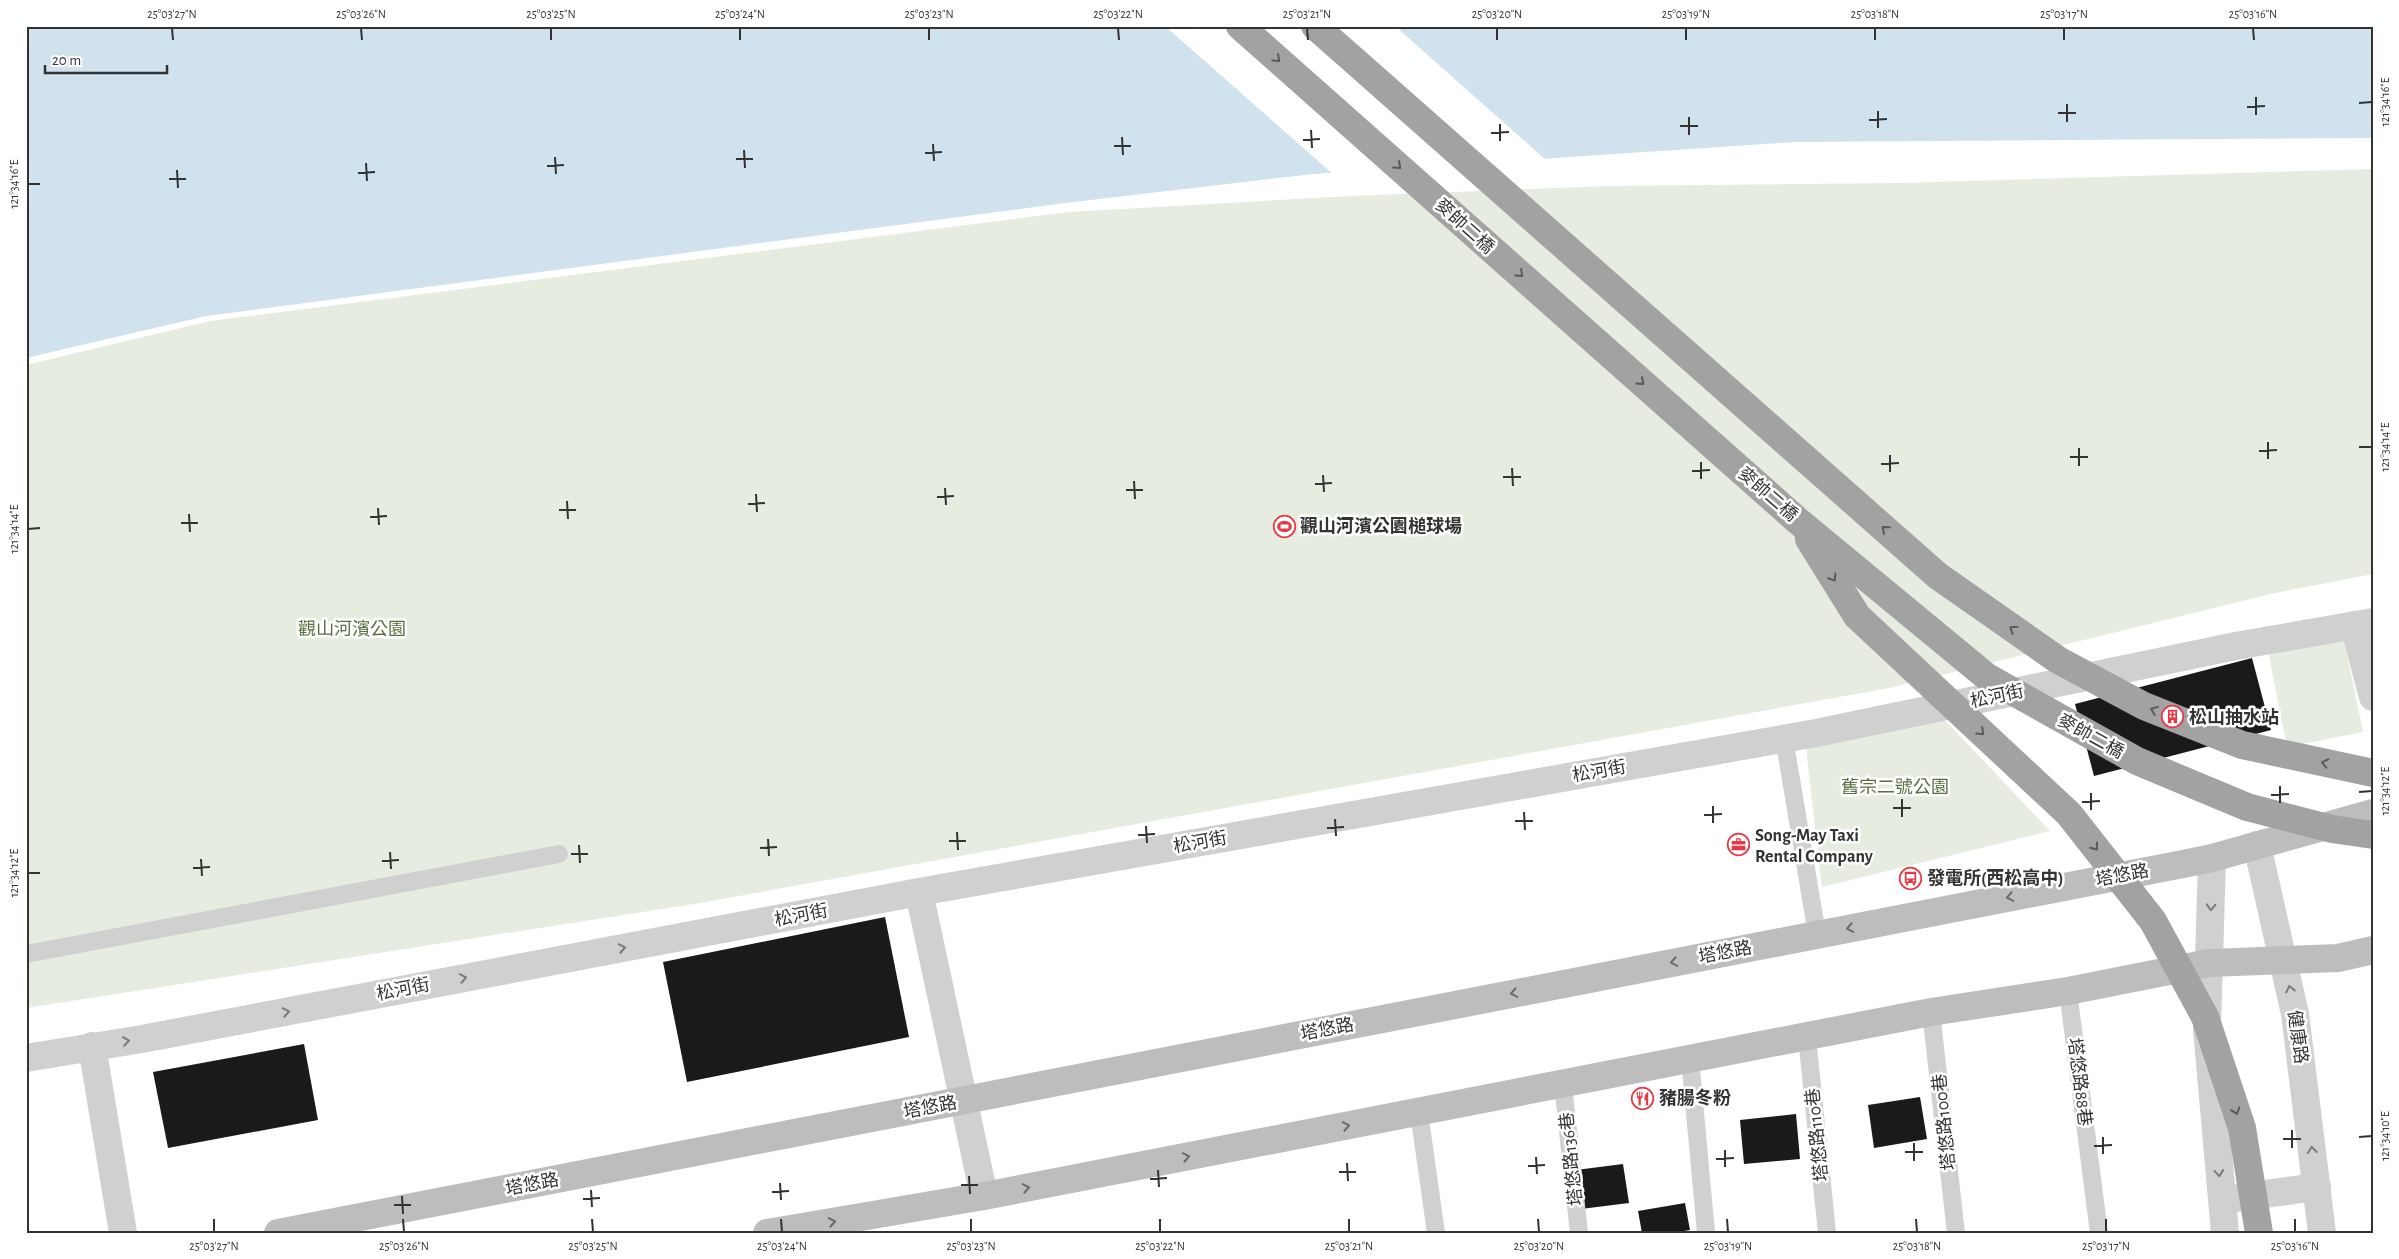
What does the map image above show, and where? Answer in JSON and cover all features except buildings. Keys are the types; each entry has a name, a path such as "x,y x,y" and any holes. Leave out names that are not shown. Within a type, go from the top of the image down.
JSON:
{"highway":[{"name":"麥帥二橋","path":"1240,26 1798,521 1987,677 2137,761 2247,807 2332,830 2373,835"},
{"path":"1315,26 1938,576 2058,660 2144,706 2242,744 2373,773"},
{"path":"1798,521 1857,616 2068,814 2153,921 2205,1018 2242,1128 2259,1233"}],"main road":[{"name":"塔悠路","path":"278,1233 322,1229 964,1100 2212,858 2373,813"},
{"path":"769,1232 984,1196 1931,1012 2068,991 2209,963 2338,958 2373,950"}],"street":[{"path":"2363,624 2373,697"},
{"name":"松河街","path":"26,1058 151,1037 919,892 1784,738 2236,646 2363,624"},
{"name":"健康路","path":"2257,845 2296,1014 2322,1233"},
{"path":"2212,858 2207,1029 2225,1233"},
{"path":"919,892 984,1196"},
{"path":"92,1046 123,1233"},
{"path":"2222,1200 2317,1187"}],"lane":[{"path":"1784,738 1817,934"},
{"path":"26,954 559,854"},
{"name":"塔悠路88巷","path":"2068,991 2099,1233"},
{"name":"塔悠路100巷","path":"1931,1012 1956,1233"},
{"name":"塔悠路110巷","path":"1807,1037 1827,1233"},
{"path":"1690,1058 1706,1233"},
{"name":"塔悠路136巷","path":"1563,1085 1579,1233"},
{"path":"1419,1112 1436,1233"}],"green space":[{"name":"觀山河濱公園","path":"2373,169 2373,574 2275,593 1889,688 700,903 26,1008 26,365 210,321 1069,212 1350,196 1608,186 1901,183"},
{"path":"2343,635 2363,732 2287,747 2268,651"},
{"name":"舊宗二號公園","path":"1926,700 2050,831 1822,887 1803,722"}],"water":[{"path":"26,26 2373,26 2373,138 1794,142 1313,174 1065,203 206,316 26,358"}],"pier":[{"path":"1165,26 1395,26 1547,161 1334,175"}],"place":[{"name":"觀山河濱公園槌球場","path":"1284,526"},
{"name":"松山抽水站","path":"2173,717"},
{"name":"Song-May Taxi Rental Company","path":"1739,845"},
{"name":"發電所(西松高中)","path":"1911,878"},
{"name":"豬腸冬粉","path":"1643,1098"}]}
